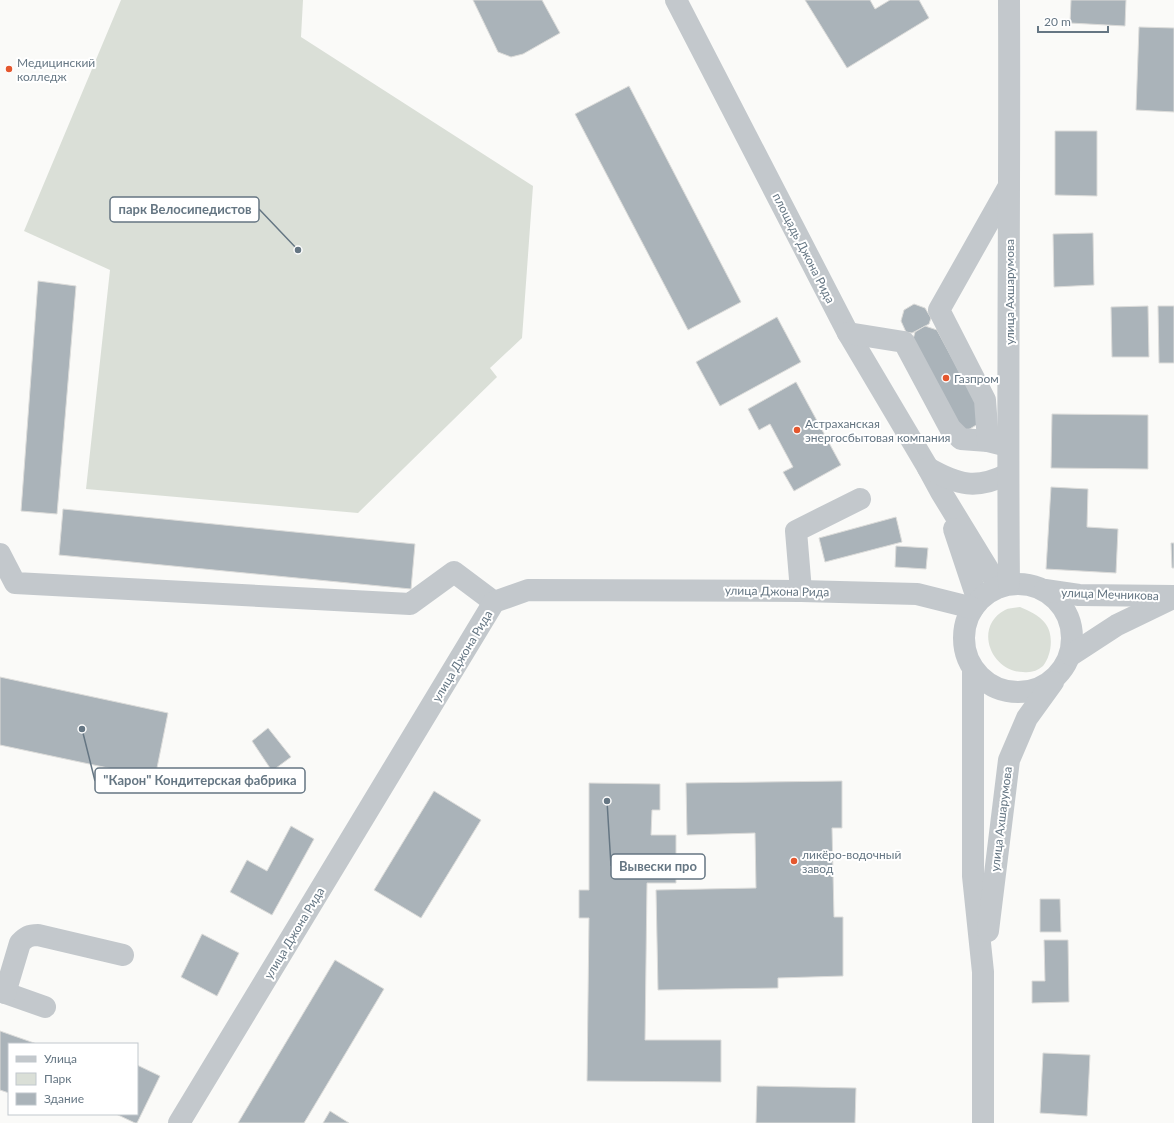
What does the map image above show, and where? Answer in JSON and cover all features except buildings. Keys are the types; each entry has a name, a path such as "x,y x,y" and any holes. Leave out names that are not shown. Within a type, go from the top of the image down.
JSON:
{"street":[{"name":"площадь Джона Рида","path":"676,0 848,333 941,492 1004,586"},
{"name":"улица Ахшарумова","path":"1004,586 1008,474 998,444 1010,184 1009,0"},
{"path":"848,333 904,342 950,428 961,439 998,444 985,400 939,310 1010,184"},
{"path":"928,468 955,482 970,484 982,484 994,481 1008,474"},
{"name":"площадь Джона Рида","path":"941,492 976,604"},
{"path":"801,591 796,531 860,499"},
{"path":"0,554 15,583 410,604 454,572 494,602"},
{"path":"1028,584 1045,590 1060,602 1069,618 1073,636 1071,655 1065,668 1055,679 1040,689 1022,693 1003,691 986,683 973,669 966,655 964,638 966,623 976,604 984,595 1004,586 1028,584"},
{"name":"улица Джона Рида","path":"178,1123 494,602 528,590 801,591 917,594 976,604"},
{"name":"улица Мечникова","path":"1045,590 1079,595 1174,597"},
{"name":"улица Мечникова","path":"1071,655 1117,625 1174,597"},
{"name":"улица Ахшарумова","path":"973,669 973,876 983,972 983,1123"},
{"name":"улица Ахшарумова","path":"983,972 1009,760 1027,718 1055,679"},
{"path":"45,1007 2,992 20,943 25,937 38,935 123,955"}],"green space":[{"path":"121,0 303,0 301,37 533,186 522,338 490,368 497,377 358,513 86,489 110,270 24,231"},
{"path":"1020,607 1040,618 1045,623 1050,633 1051,644 1046,661 1041,668 1031,672 1012,670 1002,665 995,657 990,647 988,637 990,627 995,618 1005,610"}],"place":[{"name":"Медицинский колледж","path":"9,69"},
{"name":"парк Велосипедистов","path":"298,250"},
{"name":"Газпром","path":"946,378"},
{"name":"Астраханская энергосбытовая компания","path":"797,430"},
{"name":"\"Карон\" Кондитерская фабрика","path":"82,729"},
{"name":"Вывески про","path":"607,801"},
{"name":"ликёро-водочный завод","path":"794,861"}]}
